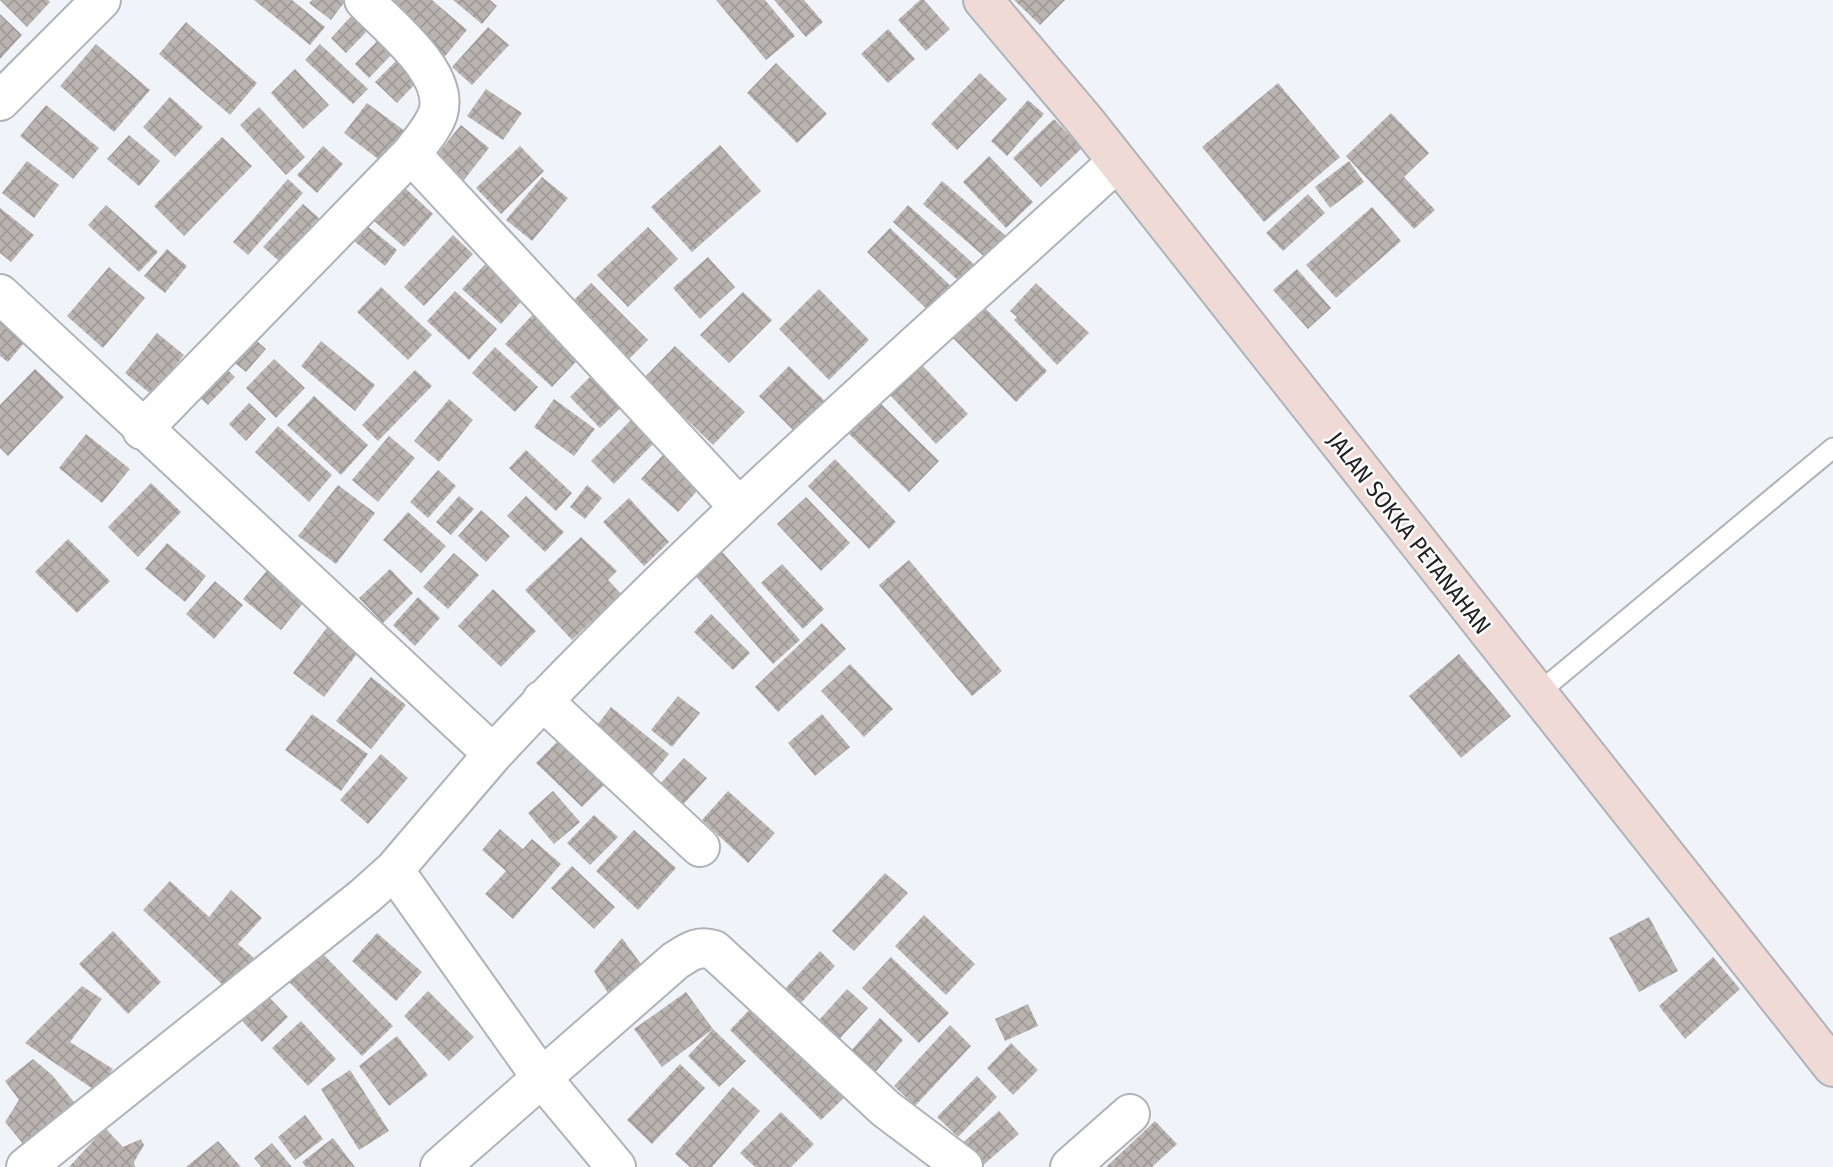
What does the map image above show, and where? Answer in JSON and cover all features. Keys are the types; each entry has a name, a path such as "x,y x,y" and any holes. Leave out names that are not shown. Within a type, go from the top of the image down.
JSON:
{"street":[{"path":"0,101 101,0"},
{"path":"142,430 411,154 438,113 441,92 431,71 364,0"},
{"name":"JALAN SOKKA PETANAHAN","path":"984,0 1118,162 1833,1067"},
{"path":"411,154 739,507"},
{"path":"26,1167 394,870 542,700 739,507 1118,162"},
{"path":"0,294 142,430 493,754"},
{"path":"542,700 700,847"},
{"path":"394,870 541,1077 616,1167"},
{"path":"440,1167 675,961 697,948 706,947 714,950 886,1109 963,1167"},
{"path":"1070,1167 1130,1114"}],"lane":[{"path":"1537,694 1833,448"}],"building":[{"path":"0,0 48,0 50,2 27,27"},
{"path":"254,0 292,0 325,27 310,45"},
{"path":"312,0 346,0 331,20 309,3"},
{"path":"382,0 432,0 467,30 441,61"},
{"path":"453,0 490,0 497,6 482,24"},
{"path":"716,0 765,0 795,36 766,60"},
{"path":"774,0 804,0 823,22 806,37"},
{"path":"920,0 924,0 950,29 926,51 898,20"},
{"path":"1014,0 1065,0 1040,25"},
{"path":"356,11 372,26 346,53 331,38"},
{"path":"0,14 22,35 0,59"},
{"path":"186,22 257,83 230,115 159,54"},
{"path":"488,27 509,45 472,85 452,67"},
{"path":"888,29 915,59 888,83 861,54"},
{"path":"381,37 395,51 369,78 355,64"},
{"path":"96,44 150,90 114,132 60,86"},
{"path":"320,44 368,89 353,104 305,60"},
{"path":"396,61 417,82 397,103 375,82"},
{"path":"776,63 827,114 797,143 747,93"},
{"path":"295,69 329,105 303,129 271,93"},
{"path":"980,73 1007,99 957,150 931,124"},
{"path":"1278,83 1340,157 1264,222 1202,147"},
{"path":"486,89 522,113 503,140 467,116"},
{"path":"170,97 203,127 175,157 143,127"},
{"path":"1028,100 1044,114 1007,156 991,141"},
{"path":"367,103 413,137 390,168 344,133"},
{"path":"46,105 99,148 73,179 20,136"},
{"path":"259,107 305,157 286,175 240,125"},
{"path":"1391,113 1429,153 1404,177 1435,210 1414,229 1346,156"},
{"path":"1054,119 1082,148 1041,187 1013,158"},
{"path":"461,125 489,148 464,180 435,157"},
{"path":"129,135 160,161 139,186 107,159"},
{"path":"222,137 252,166 184,236 154,206"},
{"path":"720,145 761,191 692,252 651,207"},
{"path":"323,146 343,164 317,193 297,175"},
{"path":"520,146 544,171 501,214 476,188"},
{"path":"989,156 1033,202 1006,228 963,182"},
{"path":"27,161 59,185 34,218 2,193"},
{"path":"1349,161 1364,182 1330,208 1315,187"},
{"path":"542,177 568,198 532,241 506,220"},
{"path":"288,179 303,193 248,255 233,242"},
{"path":"942,181 1006,236 986,258 923,204"},
{"path":"404,187 433,214 404,247 373,220"},
{"path":"1308,194 1325,213 1283,251 1266,233"},
{"path":"303,204 319,218 279,261 263,247"},
{"path":"106,205 158,252 139,272 88,225"},
{"path":"908,205 976,266 961,283 893,222"},
{"path":"1372,207 1401,241 1336,298 1306,265"},
{"path":"0,208 34,235 11,262 0,253"},
{"path":"366,225 397,250 385,266 354,241"},
{"path":"648,227 678,259 628,307 597,275"},
{"path":"890,228 958,293 935,317 867,252"},
{"path":"453,235 473,254 424,306 404,287"},
{"path":"167,249 187,266 165,293 144,276"},
{"path":"708,257 735,287 700,319 673,288"},
{"path":"488,261 527,295 501,324 462,289"},
{"path":"109,267 145,298 103,348 67,316"},
{"path":"1297,269 1331,308 1308,329 1273,290"},
{"path":"591,283 648,340 626,362 569,305"},
{"path":"1036,283 1089,333 1057,365 1014,320 1017,317 1010,311"},
{"path":"381,287 432,335 408,360 357,312"},
{"path":"819,289 869,340 829,380 779,329"},
{"path":"455,291 497,329 469,360 427,321"},
{"path":"743,292 772,320 729,363 700,335"},
{"path":"983,306 1047,371 1016,402 952,337"},
{"path":"540,307 587,350 552,387 505,344"},
{"path":"0,313 29,337 8,362 0,356"},
{"path":"157,333 184,355 152,395 125,373"},
{"path":"250,335 266,349 246,372 230,359"},
{"path":"321,341 375,385 355,411 301,366"},
{"path":"675,346 745,412 713,445 644,378"},
{"path":"495,347 538,387 515,412 472,373"},
{"path":"274,359 305,388 276,418 246,388"},
{"path":"217,360 235,377 208,405 190,388"},
{"path":"922,365 968,414 936,444 890,395"},
{"path":"601,366 632,397 600,428 570,397"},
{"path":"789,366 832,408 802,439 759,396"},
{"path":"35,369 64,397 8,456 0,448 0,405"},
{"path":"415,370 432,386 378,441 362,425"},
{"path":"314,396 368,445 341,475 287,425"},
{"path":"449,399 473,420 439,462 414,441"},
{"path":"554,399 595,429 574,456 534,427"},
{"path":"877,400 939,461 909,492 846,431"},
{"path":"249,403 266,419 246,441 229,424"},
{"path":"633,418 656,441 614,484 591,461"},
{"path":"278,426 332,475 309,502 255,452"},
{"path":"86,434 130,469 102,503 59,468"},
{"path":"389,436 415,458 378,502 352,480"},
{"path":"670,447 707,480 678,512 641,479"},
{"path":"526,450 572,493 556,511 509,468"},
{"path":"835,459 896,522 869,549 808,486"},
{"path":"438,470 456,486 428,518 410,502"},
{"path":"151,483 181,512 138,557 108,527"},
{"path":"338,485 375,513 336,564 298,536"},
{"path":"587,485 602,498 585,519 570,507"},
{"path":"459,496 474,509 451,535 436,522"},
{"path":"526,496 564,532 545,552 507,516"},
{"path":"806,497 850,543 821,571 777,524"},
{"path":"629,498 669,542 644,566 603,522"},
{"path":"481,510 510,536 486,562 458,536"},
{"path":"408,512 446,546 421,573 383,540"},
{"path":"581,537 617,571 608,580 621,594 572,640 525,590"},
{"path":"68,539 110,581 77,613 35,572"},
{"path":"167,543 206,576 185,602 145,569"},
{"path":"718,547 800,640 773,664 691,571"},
{"path":"454,553 479,575 448,609 423,587"},
{"path":"909,560 1002,671 972,696 879,585"},
{"path":"782,564 824,609 803,629 761,583"},
{"path":"270,567 308,597 281,630 243,599"},
{"path":"390,569 413,593 383,623 359,598"},
{"path":"215,581 243,605 214,639 186,614"},
{"path":"493,589 536,631 501,667 458,626"},
{"path":"418,597 440,618 415,646 393,625"},
{"path":"711,614 750,653 733,670 694,632"},
{"path":"822,623 846,649 778,712 755,687"},
{"path":"328,626 360,650 324,697 293,673"},
{"path":"1459,654 1511,716 1461,758 1409,696"},
{"path":"850,664 893,709 864,737 821,691"},
{"path":"371,677 406,705 371,749 336,721"},
{"path":"678,696 700,713 672,747 651,730"},
{"path":"611,707 669,754 648,780 591,733"},
{"path":"312,714 368,754 341,791 285,750"},
{"path":"822,714 850,747 815,776 788,743"},
{"path":"561,738 607,782 582,807 536,763"},
{"path":"381,754 408,778 368,824 340,800"},
{"path":"684,758 707,778 682,806 659,785"},
{"path":"553,791 580,822 554,844 528,813"},
{"path":"728,791 775,833 748,863 702,820"},
{"path":"594,815 618,837 590,865 567,843"},
{"path":"500,829 523,849 532,839 561,864 513,919 485,894 506,871 482,850"},
{"path":"634,830 676,868 638,910 596,871"},
{"path":"572,866 615,907 594,929 551,888"},
{"path":"885,873 908,893 854,951 832,931"},
{"path":"170,881 209,917 231,890 262,918 238,944 254,958 226,988 143,910"},
{"path":"924,915 975,964 946,995 895,946"},
{"path":"1649,917 1678,971 1639,992 1609,938"},
{"path":"113,931 161,982 128,1014 79,964"},
{"path":"377,933 422,972 396,1001 352,961"},
{"path":"622,938 646,971 615,1004 594,971"},
{"path":"320,951 393,1026 362,1056 289,982"},
{"path":"820,951 835,966 800,1004 784,990"},
{"path":"891,957 949,1013 919,1043 862,988"},
{"path":"1713,957 1740,989 1685,1039 1659,1006"},
{"path":"82,986 102,999 70,1042 113,1069 96,1091 25,1043"},
{"path":"847,989 868,1008 831,1048 811,1029"},
{"path":"428,991 474,1037 449,1061 404,1016"},
{"path":"686,992 713,1029 662,1067 634,1029"},
{"path":"268,996 288,1017 262,1042 242,1021"},
{"path":"1028,1004 1038,1026 1005,1041 995,1019"},
{"path":"753,1006 845,1097 821,1120 730,1030"},
{"path":"880,1018 903,1040 872,1076 848,1054"},
{"path":"301,1021 336,1059 308,1086 272,1048"},
{"path":"950,1025 971,1046 915,1106 894,1086"},
{"path":"713,1029 746,1061 719,1087 688,1056"},
{"path":"397,1036 428,1075 389,1106 359,1066"},
{"path":"1011,1043 1038,1070 1013,1095 987,1068"},
{"path":"33,1059 52,1075 74,1102 24,1145 5,1122 19,1100 5,1081"},
{"path":"680,1064 705,1088 652,1144 627,1120"},
{"path":"350,1070 389,1131 359,1150 321,1089"},
{"path":"977,1076 997,1097 958,1137 937,1117"},
{"path":"733,1087 760,1111 712,1167 690,1167 675,1154"},
{"path":"999,1111 1019,1134 981,1167 959,1146"},
{"path":"781,1112 814,1144 791,1167 755,1167 740,1153"},
{"path":"305,1115 323,1139 295,1160 278,1137"},
{"path":"1155,1121 1177,1144 1152,1167 1106,1167"},
{"path":"105,1128 123,1147 141,1139 144,1145 134,1162 135,1167 69,1167"},
{"path":"333,1138 355,1167 306,1167 302,1162"},
{"path":"218,1141 241,1167 186,1167"},
{"path":"272,1143 292,1167 261,1167 254,1158"}]}
